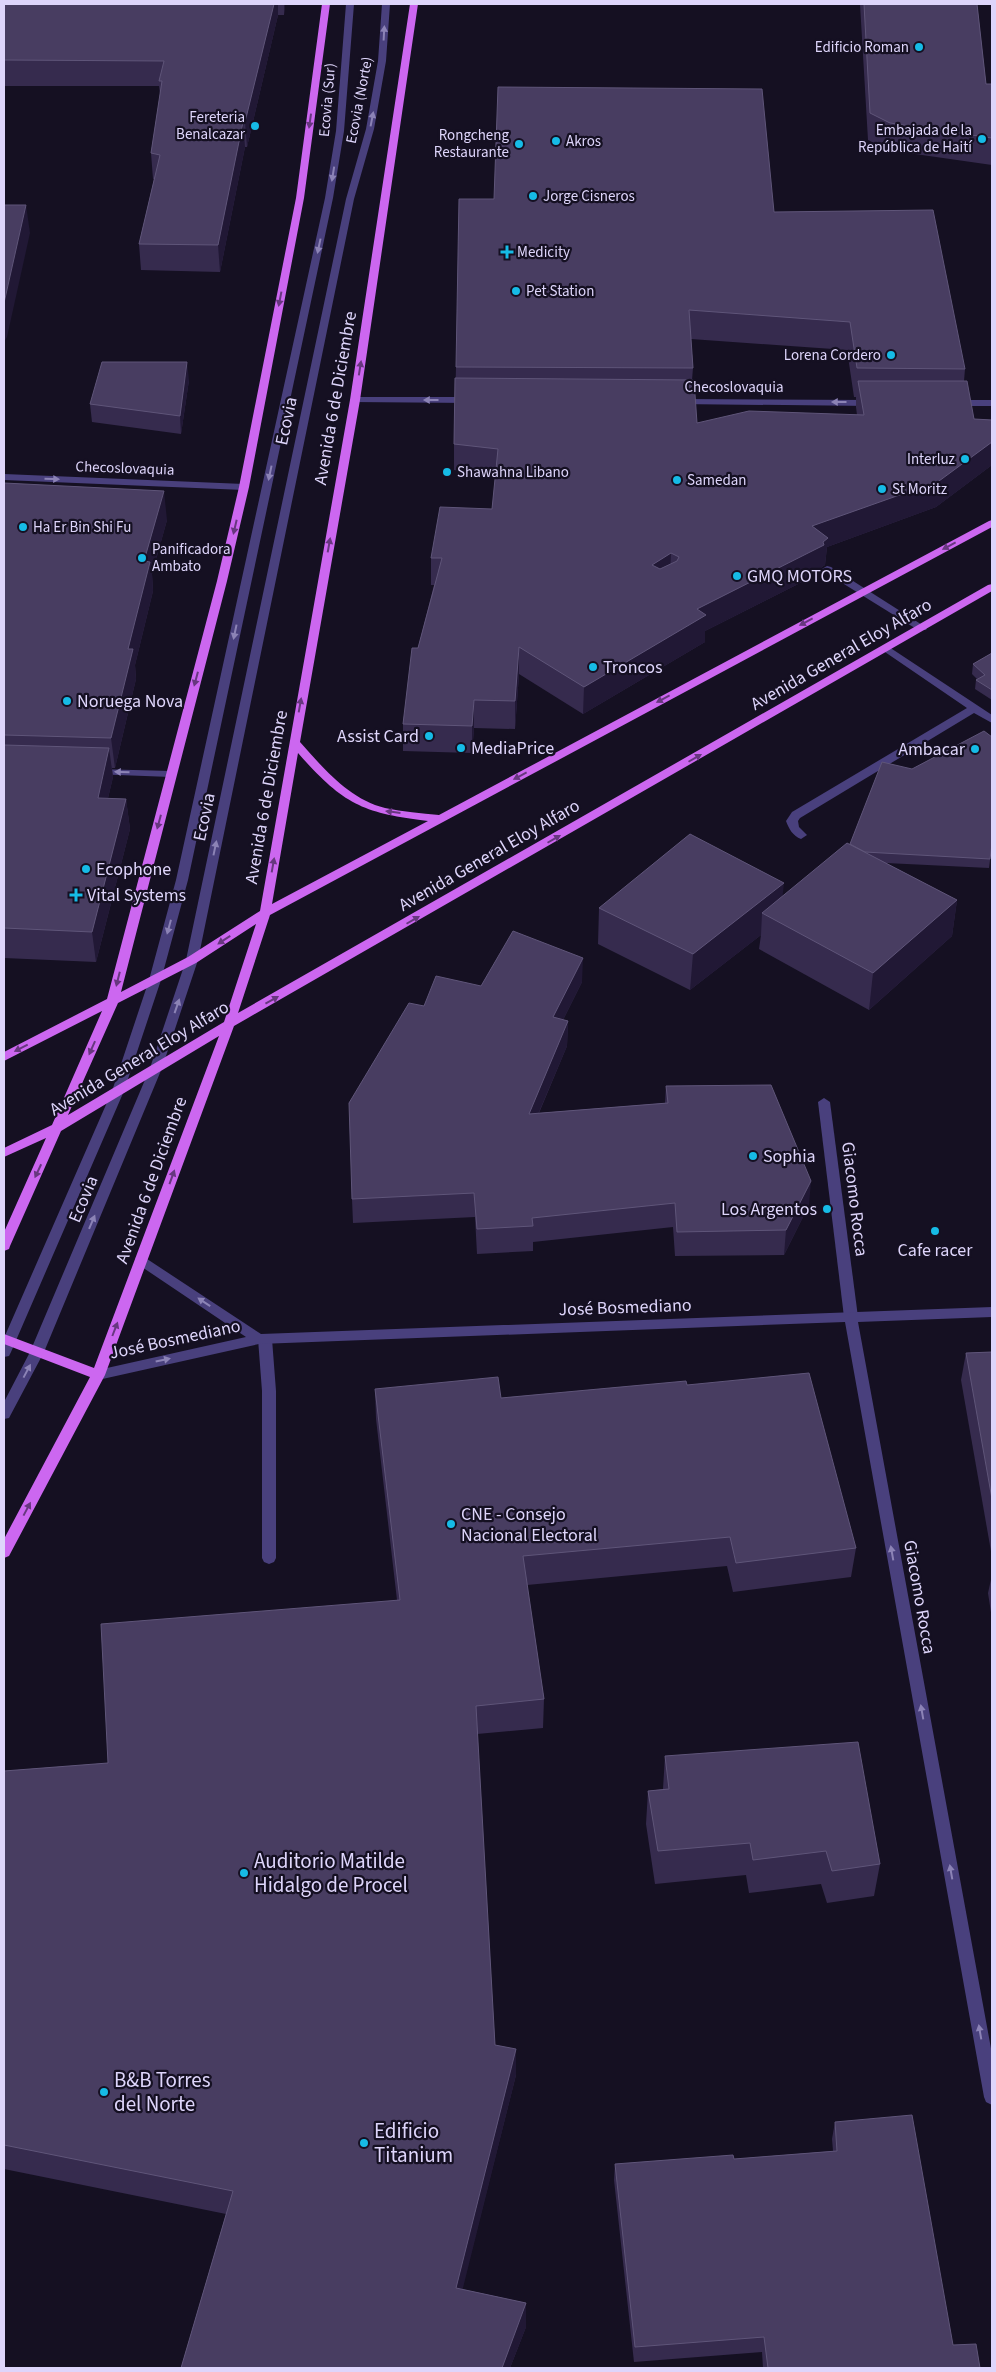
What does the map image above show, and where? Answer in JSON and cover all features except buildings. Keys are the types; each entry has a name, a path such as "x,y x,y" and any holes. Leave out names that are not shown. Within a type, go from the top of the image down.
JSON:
{"main road":[{"path":"4,1246 112,1003 244,487 300,198 326,4"},
{"name":"Avenida 6 de Diciembre","path":"4,1552 98,1375 229,1024 265,913 355,400 414,4"},
{"path":"4,1057 155,980 192,960 265,913 992,523"},
{"name":"Avenida General Eloy Alfaro","path":"4,1153 58,1127 229,1024 992,588"},
{"path":"294,741 340,790 366,805 383,811 442,819"},
{"path":"6,1344 37,1352 98,1375"}],"street":[{"name":"Ecovia (Sur)","path":"329,198 340,131 350,4"},
{"name":"Ecovia (Norte)","path":"350,199 370,129 382,61 386,4"},
{"name":"Ecovia","path":"6,1344 118,1091 155,980 182,880 329,198"},
{"name":"Ecovia","path":"4,1414 37,1352 156,1068 192,960 350,199"},
{"path":"355,400 484,400"},
{"name":"Checoslovaquia","path":"674,402 883,403"},
{"path":"942,403 992,403"},
{"name":"Checoslovaquia","path":"4,477 244,487"},
{"path":"827,569 922,628"},
{"path":"886,648 992,720"},
{"path":"801,835 794,828 792,821 796,815 974,708"},
{"path":"81,772 171,774"},
{"name":"Giacomo Rocca","path":"824,1102 851,1317 862,1385 992,2097"},
{"name":"José Bosmediano","path":"141,1260 262,1339"},
{"name":"José Bosmediano","path":"98,1375 262,1339 992,1312"},
{"path":"262,1339 269,1391 269,1558"}],"place":[{"name":"Edificio Roman","path":"919,47"},
{"name":"Fereteria Benalcazar","path":"255,126"},
{"name":"Embajada de la República de Haití","path":"982,139"},
{"name":"Akros","path":"556,141"},
{"name":"Rongcheng Restaurante","path":"519,144"},
{"name":"Jorge Cisneros","path":"533,196"},
{"name":"Medicity","path":"507,252"},
{"name":"Pet Station","path":"516,291"},
{"name":"Lorena Cordero","path":"891,355"},
{"name":"Interluz","path":"965,459"},
{"name":"Shawahna Libano","path":"447,472"},
{"name":"Samedan","path":"677,480"},
{"name":"St Moritz","path":"882,489"},
{"name":"Ha Er Bin Shi Fu","path":"23,527"},
{"name":"Panificadora Ambato","path":"142,558"},
{"name":"GMQ MOTORS","path":"737,576"},
{"name":"Troncos","path":"593,667"},
{"name":"Noruega Nova","path":"67,701"},
{"name":"Assist Card","path":"429,736"},
{"name":"MediaPrice","path":"461,748"},
{"name":"Ambacar","path":"975,749"},
{"name":"Ecophone","path":"86,869"},
{"name":"Vital Systems","path":"76,895"},
{"name":"Sophia","path":"753,1156"},
{"name":"Los Argentos","path":"827,1209"},
{"name":"Cafe racer","path":"935,1231"},
{"name":"CNE - Consejo Nacional Electoral","path":"451,1524"},
{"name":"Auditorio Matilde Hidalgo de Procel","path":"244,1873"},
{"name":"B&B Torres del Norte","path":"104,2092"},
{"name":"Edificio Titanium","path":"364,2143"}]}
